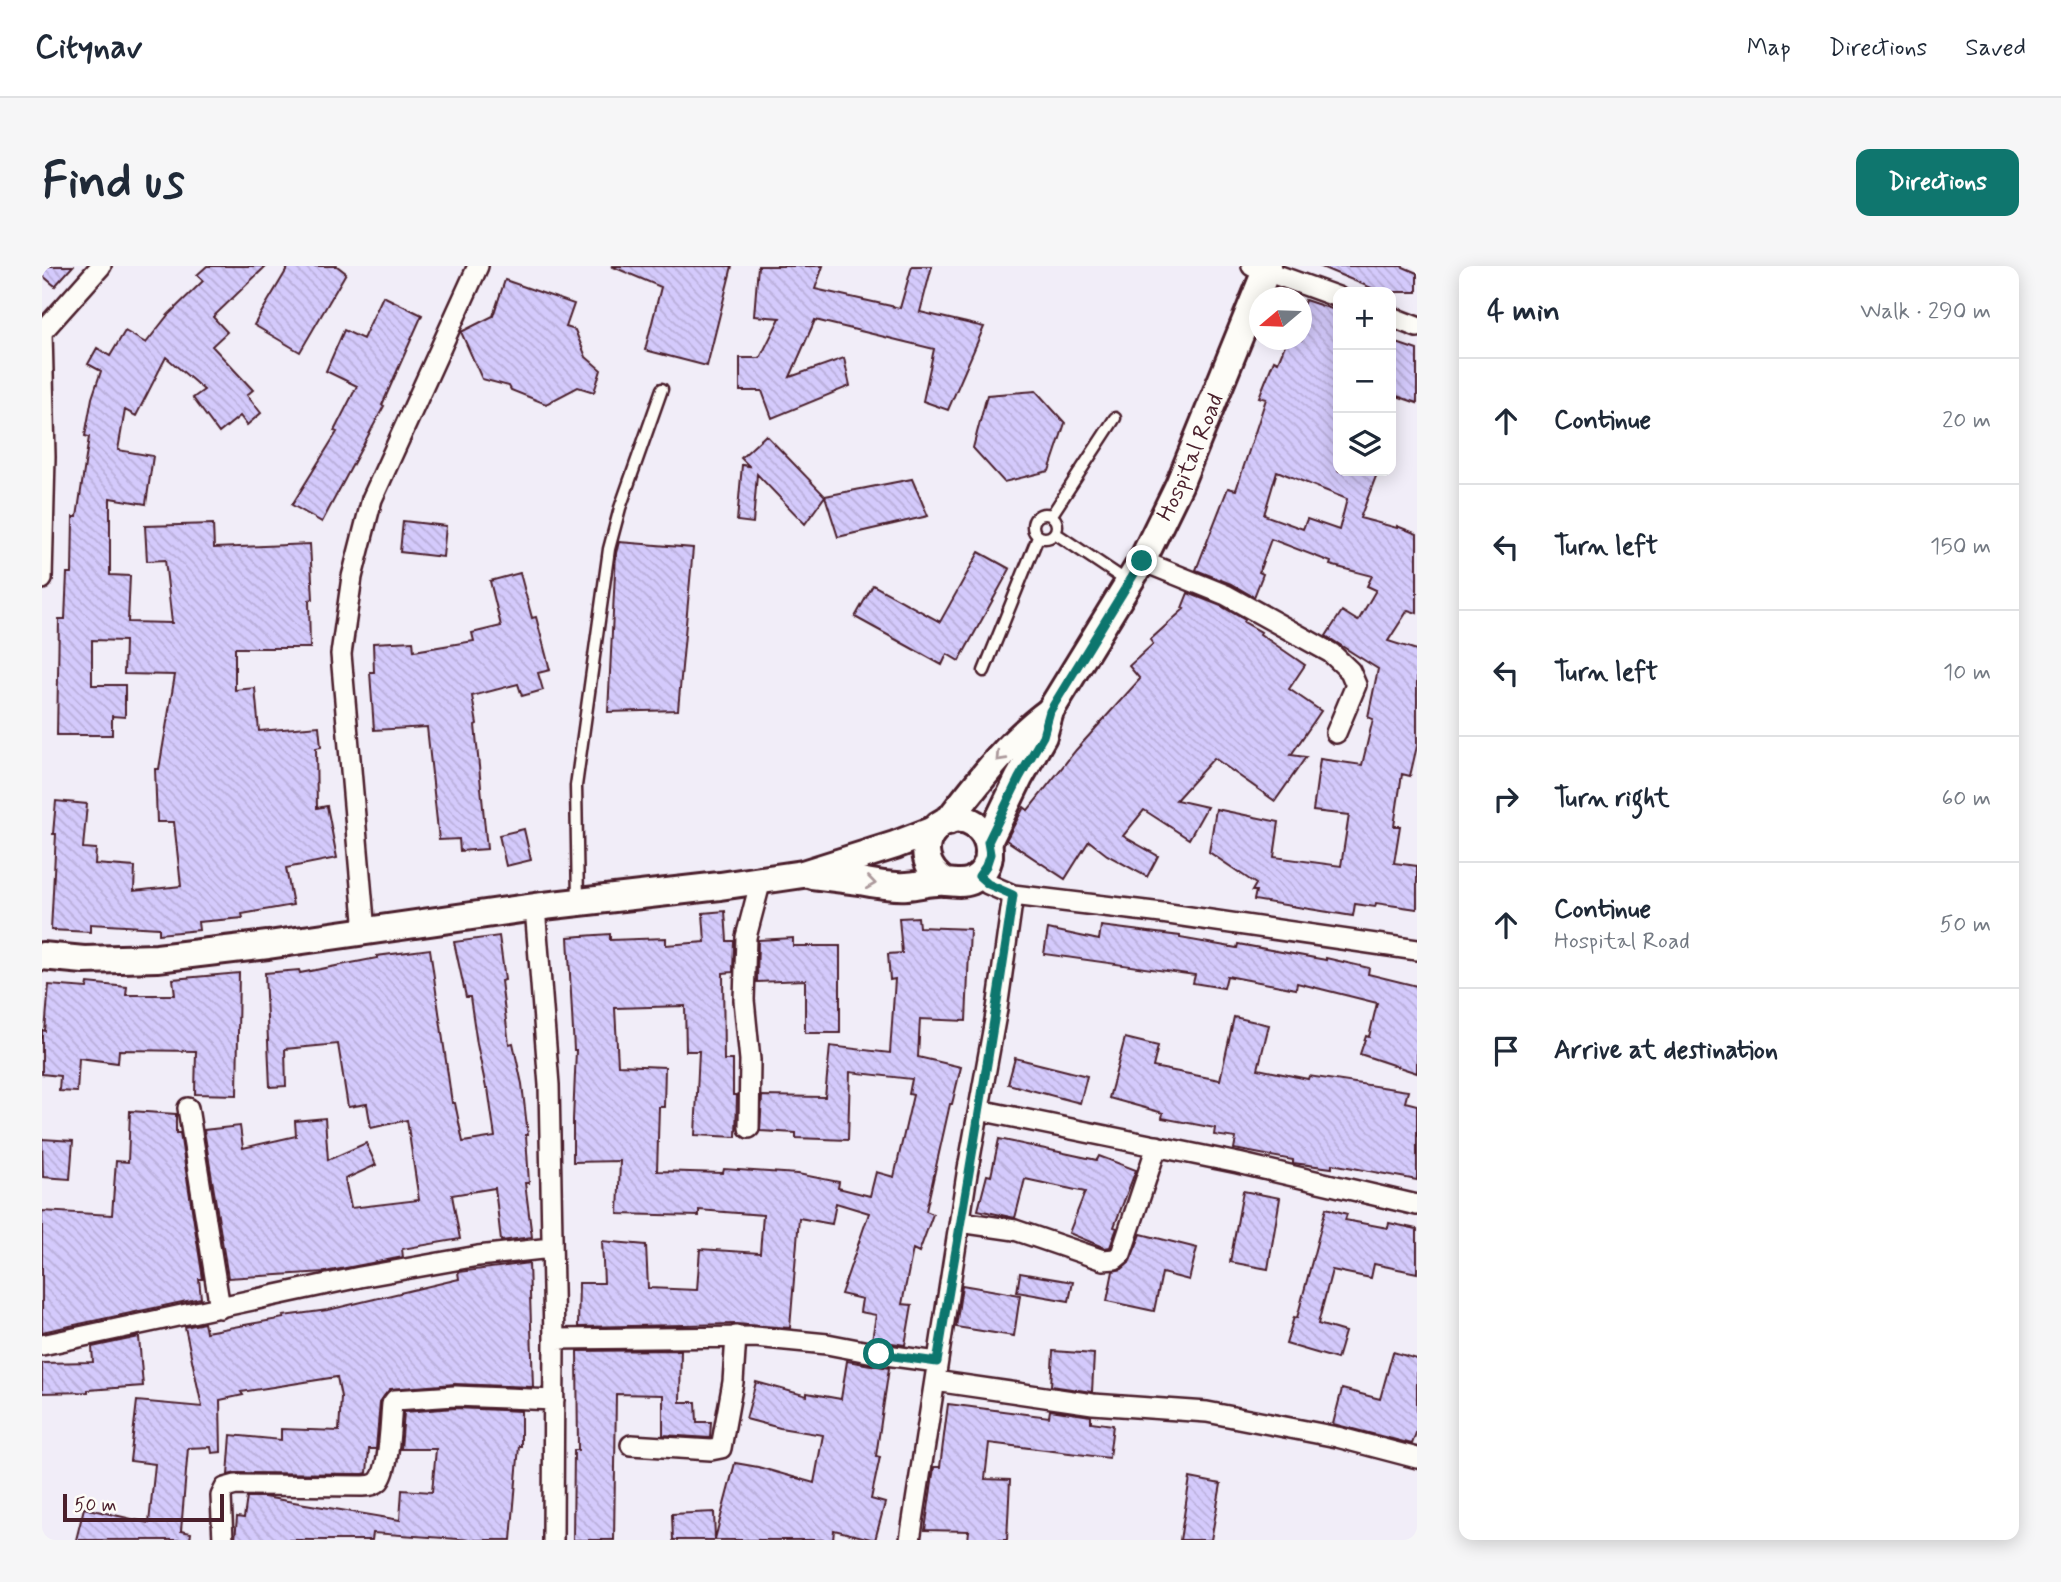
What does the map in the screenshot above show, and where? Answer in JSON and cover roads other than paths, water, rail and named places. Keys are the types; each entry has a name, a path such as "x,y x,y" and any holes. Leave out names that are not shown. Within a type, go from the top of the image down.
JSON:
{"street":[{"path":"42,579 45,457 42,332 101,266"},
{"path":"365,932 341,654 352,577 372,499 478,266"},
{"path":"1262,268 1333,295"},
{"name":"Hospital Road","path":"1050,711 1136,572 1179,485 1262,268"},
{"path":"1396,319 1417,327"},
{"path":"1136,572 1226,594 1331,653 1350,671 1356,685 1336,733"},
{"path":"42,956 84,960 157,958 803,874 895,845 941,825 960,819 972,823 982,831 990,854 979,876 969,882 957,884 935,875 925,852 927,840 941,825 987,771 1018,737 1050,711"},
{"path":"988,842 1043,736 1050,711"},
{"path":"803,874 904,886 945,881"},
{"path":"979,876 988,884 1013,895 1162,913 1417,950"},
{"path":"748,1128 750,1060 744,1000 746,937 761,880"},
{"path":"910,1540 997,1009 1013,895"},
{"path":"535,907 549,1085 554,1339 553,1540"},
{"path":"188,1108 220,1308"},
{"path":"979,1110 1157,1146 1417,1205"},
{"path":"960,1222 1015,1230 1103,1260 1115,1259 1121,1254 1157,1146"},
{"path":"42,1345 373,1275 478,1256 551,1248"},
{"path":"554,1339 736,1336 827,1344 879,1354 936,1371 1093,1404 1207,1412 1337,1437 1417,1458"},
{"path":"631,1445 711,1450 721,1448 733,1382 736,1336"},
{"path":"223,1540 221,1496 225,1488 236,1485 371,1486 379,1481 386,1462 392,1404 395,1400 455,1396 554,1400"}],"lane":[{"path":"578,902 576,786 609,550 620,508 662,389"},
{"path":"1051,516 1115,418"},
{"path":"1039,515 1051,516 1057,527 1055,533 1044,539 1033,533 1034,520 1039,515"},
{"path":"1055,533 1136,572"},
{"path":"984,671 1038,537"}]}
